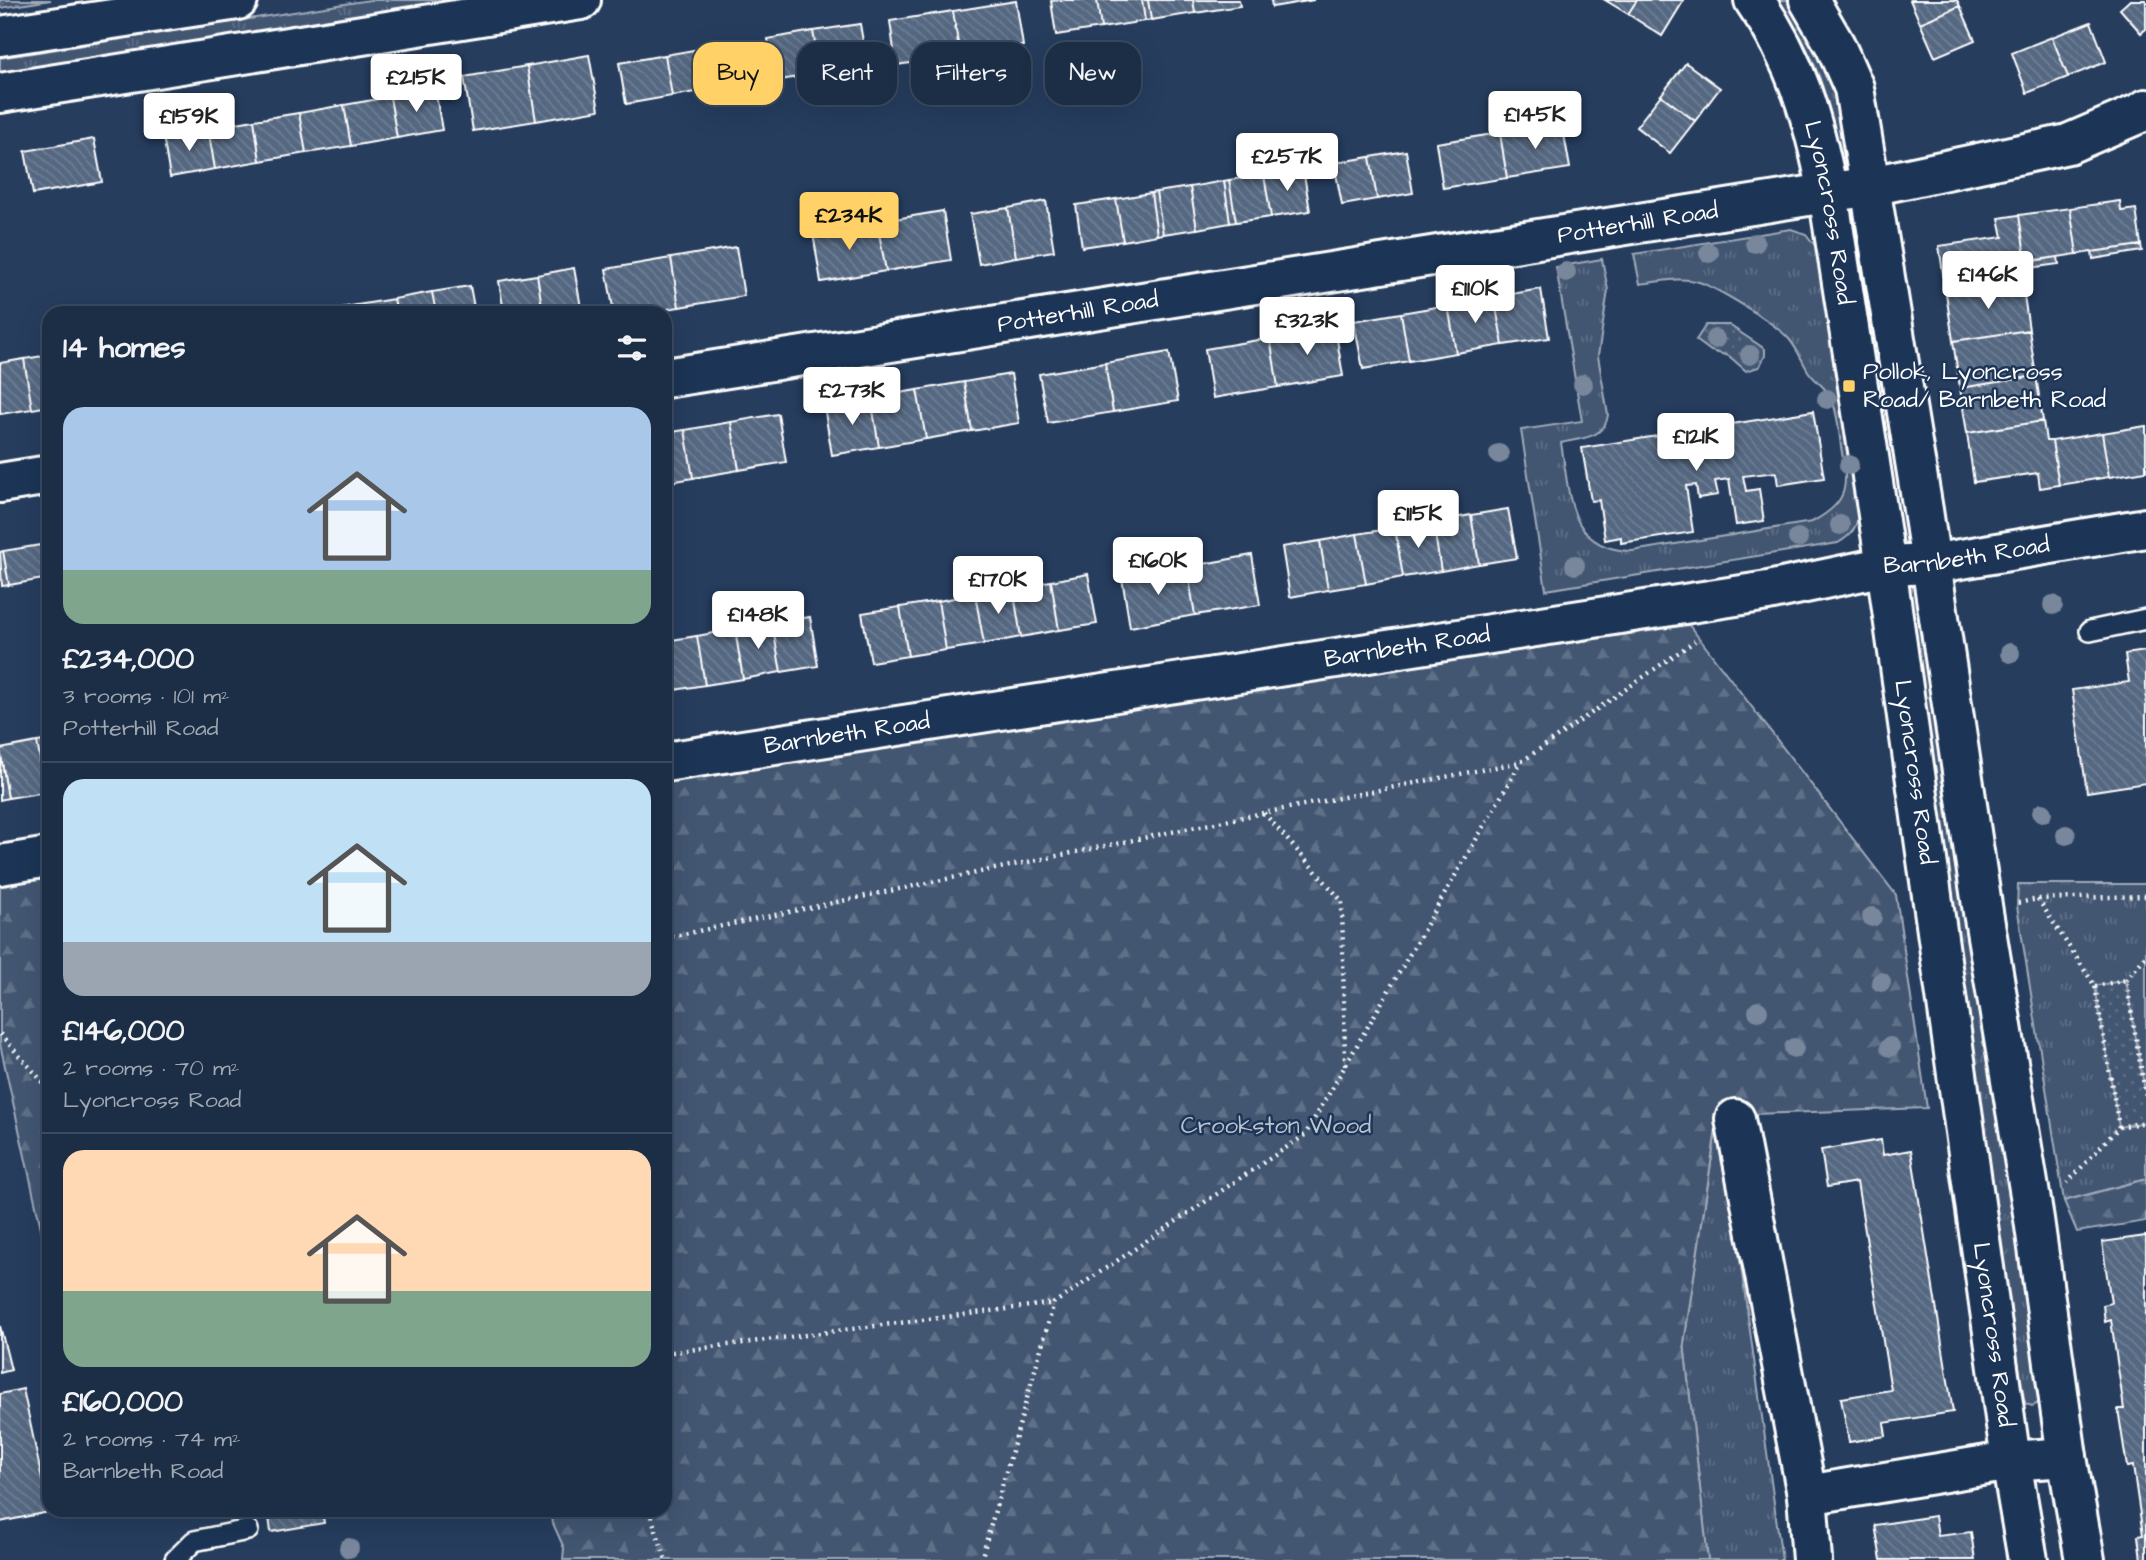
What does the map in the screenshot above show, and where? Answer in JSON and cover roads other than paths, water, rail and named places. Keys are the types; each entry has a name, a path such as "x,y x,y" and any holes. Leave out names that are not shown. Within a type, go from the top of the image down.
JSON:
{"street":[{"path":"0,36 239,0"},
{"path":"0,93 582,0"},
{"name":"Lyoncross Road","path":"1754,0 1770,23 1794,69 1817,135 1828,194 1886,566 2011,1461 2028,1560"},
{"name":"Lyoncross Road","path":"1809,0 1835,45 1854,88 1931,564 1983,912 2034,1219 2067,1457 2085,1560"},
{"name":"Potterhill Road","path":"672,377 1828,194 2068,144 2146,109"},
{"path":"0,483 42,476"},
{"name":"Barnbeth Road","path":"672,761 1768,591 1886,566 1931,564 2146,528"},
{"path":"0,864 42,858"},
{"path":"1735,1119 1807,1495 1812,1560"},
{"path":"1807,1495 2011,1461 2067,1457"}],"lane":[{"path":"2090,631 2146,619"},
{"path":"175,1560 194,1541 248,1530"}],"place":[{"name":"Pollok, Lyoncross Road/ Barnbeth Road","path":"1849,386"}],"park label":[{"name":"Crookston Wood","path":"1276,1126"}]}
